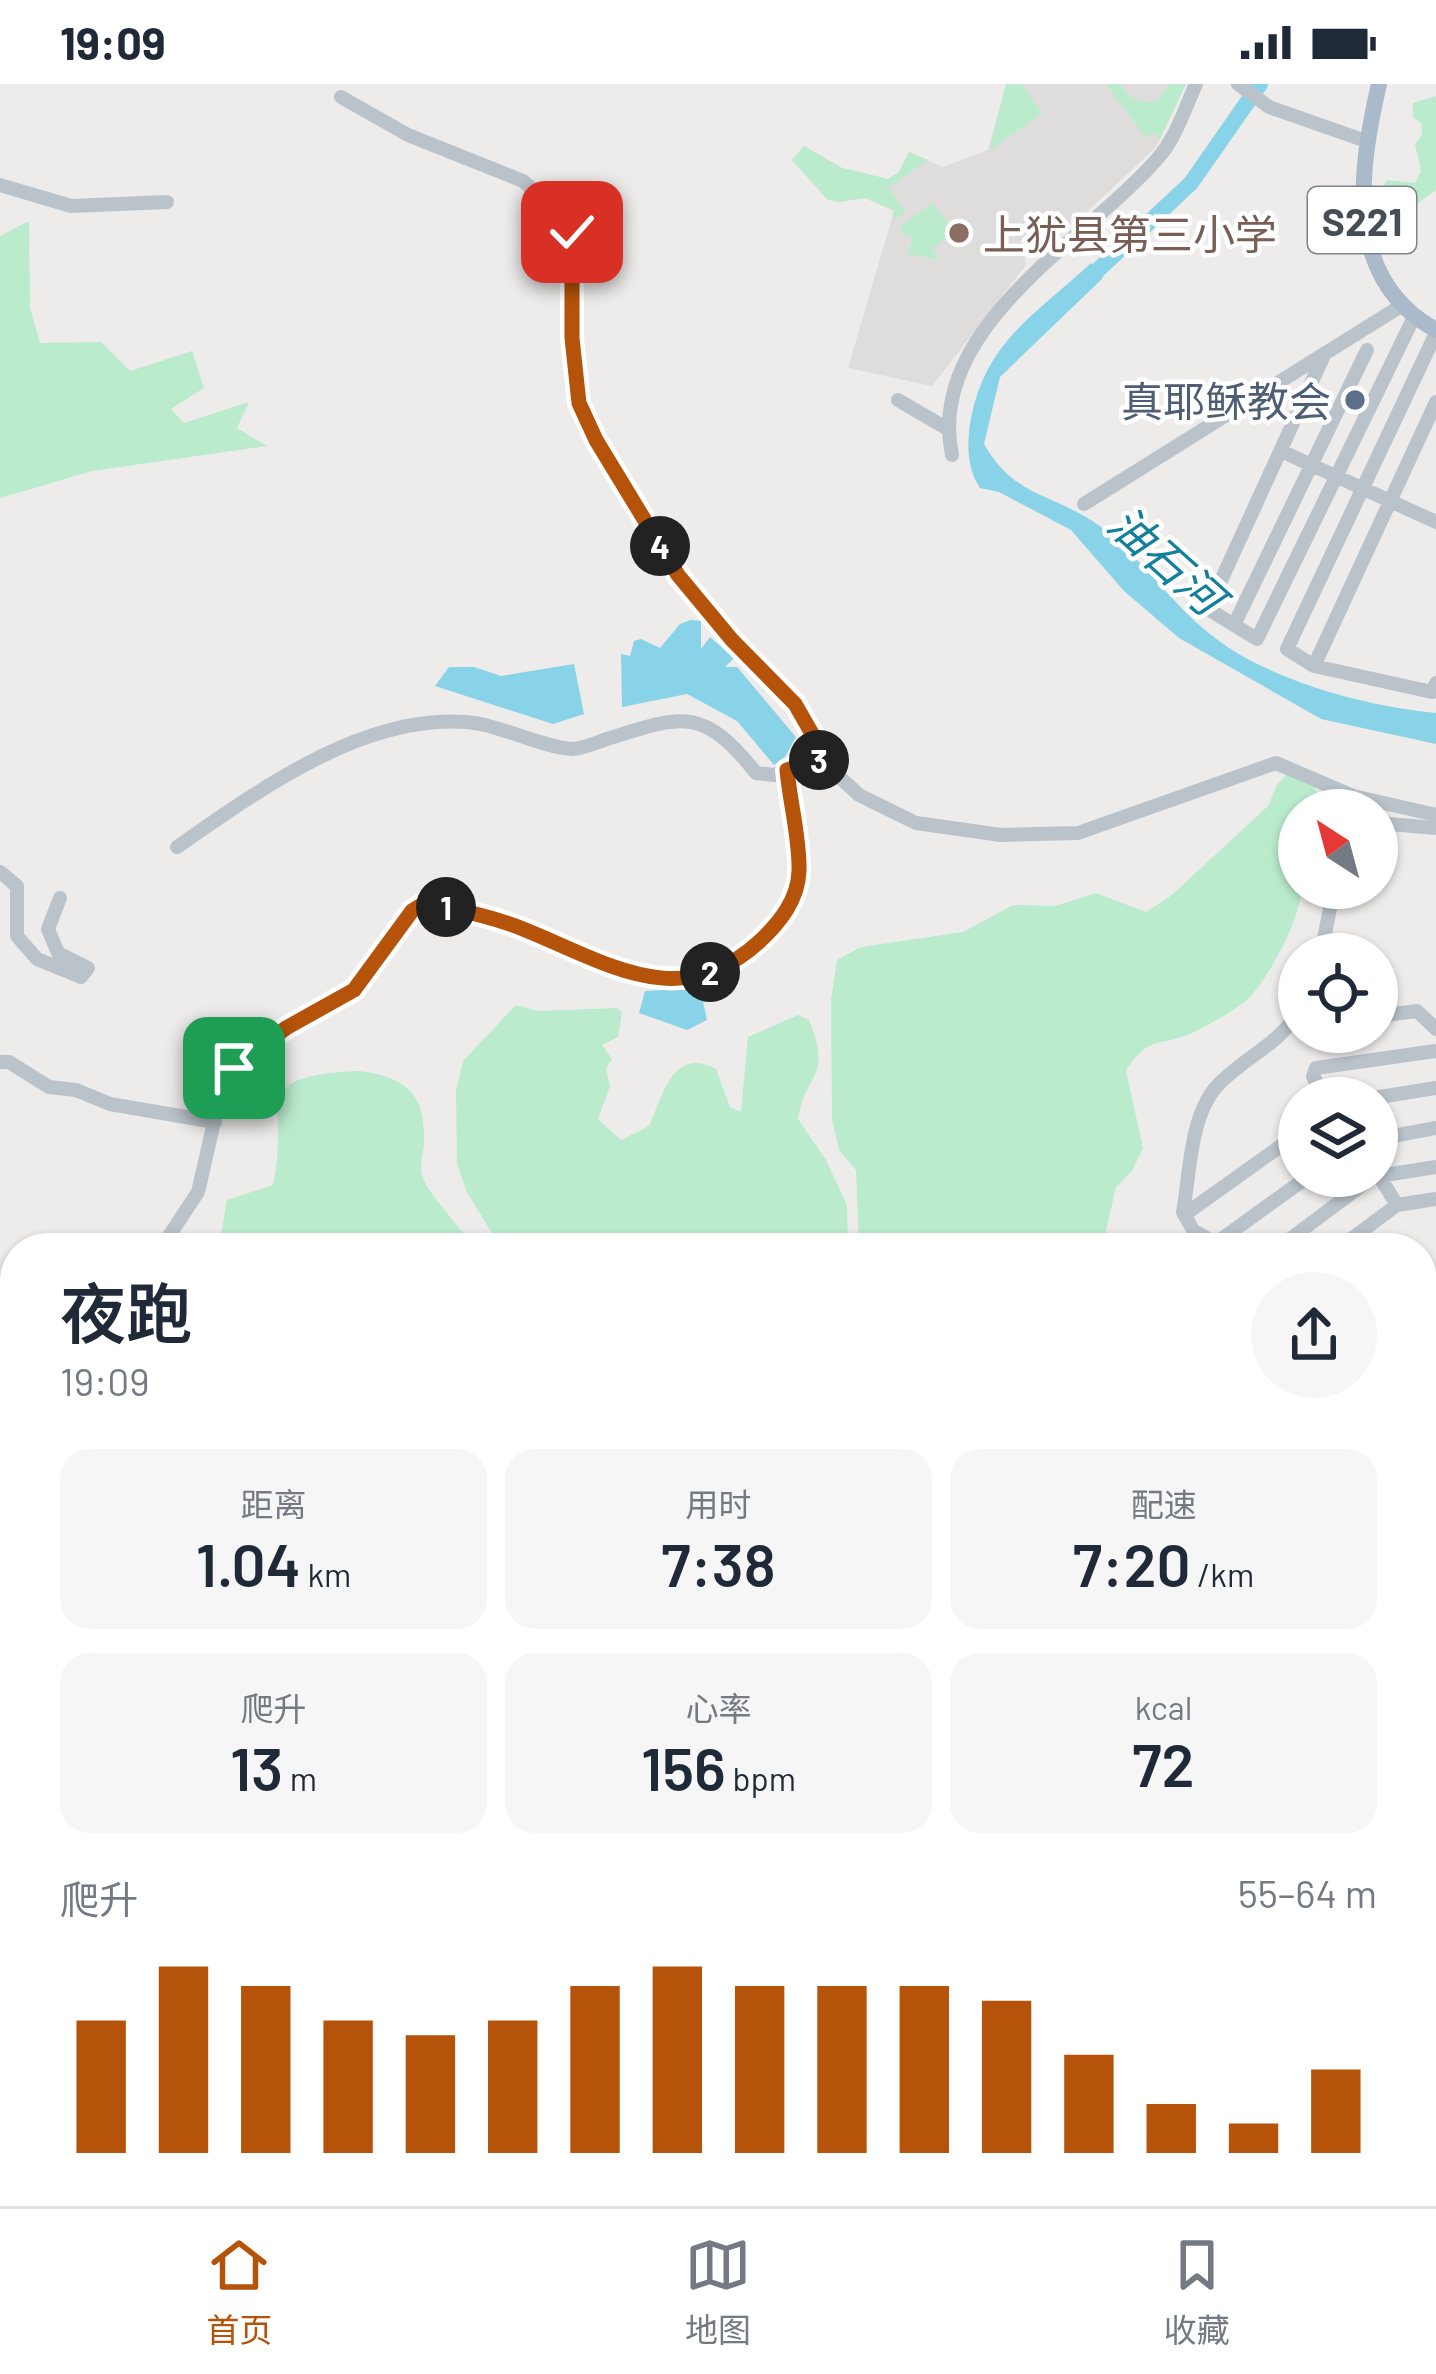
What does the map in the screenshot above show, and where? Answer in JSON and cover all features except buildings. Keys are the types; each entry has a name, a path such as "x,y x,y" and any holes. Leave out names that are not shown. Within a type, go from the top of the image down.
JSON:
{"main road":[{"name":"S221","path":"1379,84 1366,141 1365,235 1376,264 1408,311"},
{"path":"1408,311 1436,332"}],"street":[{"path":"952,455 946,428 966,356 1040,266 1159,157 1196,84"},
{"path":"1238,84 1269,107 1366,141"},
{"path":"341,97 408,135 524,181 557,211 572,232 579,403 596,440 678,575 732,640 795,704 826,758 859,795 916,823 1001,835 1078,833 1276,763 1353,796 1436,815"},
{"path":"0,185 71,206 167,202"},
{"path":"1084,504 1325,353 1408,311"},
{"path":"1325,353 1208,609 1257,639 1408,311"},
{"path":"1436,332 1288,649 1314,666 1432,692 1436,682"},
{"path":"1234,625 1366,350"},
{"path":"898,400 946,428"},
{"path":"1314,666 1436,402"},
{"path":"1281,451 1436,522"},
{"path":"177,847 238,804 329,755 430,722 470,722 574,749 674,717 706,723 730,740 755,773 787,770 826,758"},
{"path":"171,1233 198,1192 224,1084 234,1068 286,1028 354,990 412,911 425,903 521,928 649,980 696,977 743,956 784,918 799,874 787,770"},
{"path":"1398,824 1436,827"},
{"path":"0,872 17,886 17,936 37,959 82,976 88,968 58,953 48,929 60,898"},
{"path":"1398,1013 1417,1011 1436,1029"},
{"path":"1198,1233 1184,1215 1207,1099 1278,1040"},
{"path":"1313,1077 1316,1068 1436,1051"},
{"path":"0,1062 9,1062 49,1087 76,1090 110,1104 215,1122"},
{"path":"1398,1094 1436,1088"},
{"path":"1398,1134 1436,1128"},
{"path":"1184,1215 1278,1148"},
{"path":"1398,1172 1436,1167"},
{"path":"1237,1233 1282,1197"},
{"path":"1299,1233 1348,1197"},
{"path":"1392,1197 1397,1205"},
{"path":"1359,1233 1397,1205 1436,1198"}],"shaded area":[{"name":"上犹县第三小学","path":"1006,84 1186,84 1156,147 1073,225 1052,220 1021,240 1026,265 932,386 848,368 894,211 865,198 827,199 792,160 804,146 842,168 888,179 899,172 909,152 943,167 988,150"}],"green space":[{"path":"1006,84 1022,84 1042,113 989,151"},
{"path":"1106,84 1120,84 1132,97 1146,102 1159,99 1169,84 1186,84 1160,139 1154,132 1146,138"},
{"path":"1436,96 1436,190 1415,205 1392,205 1381,190 1387,180 1415,183 1421,171 1415,144 1422,135 1421,123 1413,117 1413,103"},
{"path":"804,146 842,168 888,179 899,172 909,152 928,160 888,188 905,211 898,219 892,216 894,210 865,198 827,199 792,160"},
{"path":"933,203 954,232 932,248 940,260 908,254 913,237 901,233 903,224"},
{"path":"29,221 30,308 40,343 101,342 130,371 192,351 204,388 171,409 184,423 249,402 237,428 267,446 92,471 0,498 0,236"},
{"path":"1292,768 1312,772 1315,789 1278,789 1278,909 1298,909 1290,932 1278,933 1278,955 1249,998 1194,1032 1149,1046 1126,1071 1143,1148 1132,1171 1116,1187 1105,1233 858,1233 856,1170 839,1150 832,1119 831,1000 837,960 861,947 963,932 1013,905 1055,906 1096,893 1146,912 1172,895 1268,806 1277,785"},
{"path":"516,1005 538,1011 618,1008 622,1013 618,1037 602,1045 612,1059 606,1069 610,1086 598,1119 621,1140 649,1126 671,1078 689,1064 716,1069 730,1107 741,1112 748,1037 798,1015 809,1020 818,1065 798,1119 826,1160 847,1205 848,1233 492,1233 467,1192 457,1164 456,1090 463,1061"},
{"path":"359,1071 389,1078 410,1090 424,1126 422,1175 463,1233 222,1233 227,1200 273,1185 280,1100 286,1088 323,1074"}],"water":[{"path":"1091,263 1103,278 1000,377 984,444 996,462 1023,485 1101,527 1191,618 1228,647 1314,687 1436,713 1436,744 1321,719 1179,638 1124,591 1071,530 999,492 980,488 970,465 968,441 987,372 1014,333"},
{"path":"701,621 701,649 710,637 734,658 725,667 737,667 796,737 785,757 774,765 737,721 687,694 622,707 621,654 630,656 634,641 641,639 660,648 680,624"},
{"path":"574,664 584,714 553,724 435,686 449,667 474,667 501,676"},
{"path":"700,988 707,1020 687,1030 639,1013 645,991"}],"waterway":[{"name":"油石河","path":"1083,284 1191,183 1260,84"}],"place":[{"name":"上犹县第三小学","path":"959,233"},
{"name":"真耶稣教会","path":"1355,400"}],"route":[{"path":"234,1068 286,1028 354,990 412,911 425,903 521,928 649,980 696,977 724,966 743,956 784,918 799,874 787,770 826,758 795,704 732,640 678,575 596,440 579,403 572,338 572,232"}]}
